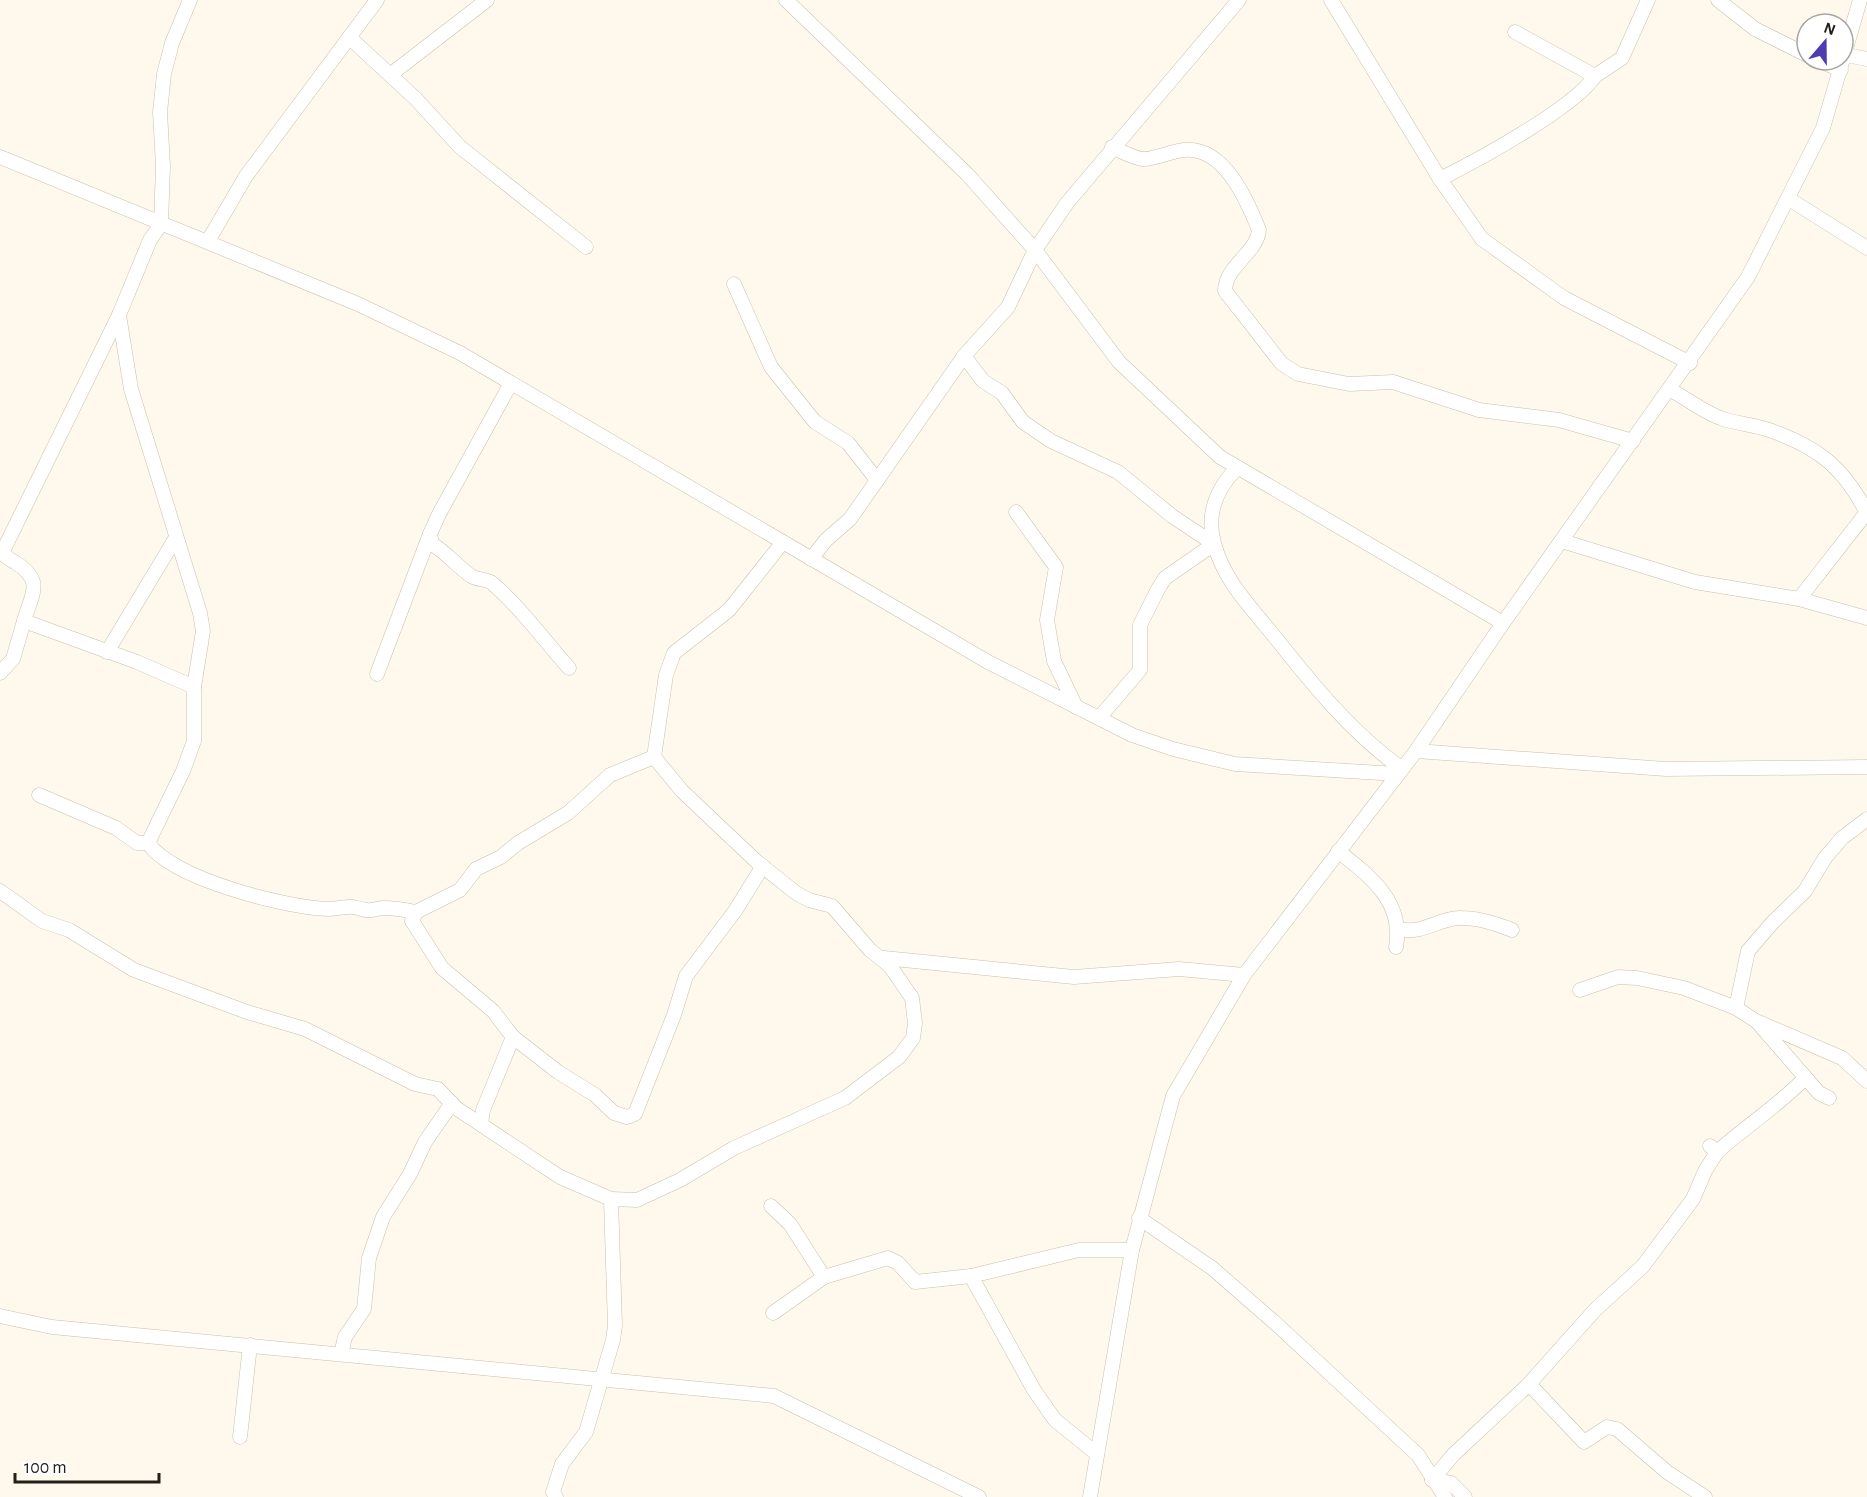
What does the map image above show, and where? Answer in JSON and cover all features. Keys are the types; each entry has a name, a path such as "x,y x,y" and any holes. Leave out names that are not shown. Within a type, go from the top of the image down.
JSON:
{"street":[{"path":"0,673 13,659 34,590 34,579 5,556 3,550 119,315 150,240 161,224 163,166 160,112 164,74 172,43 190,0"},
{"path":"208,241 246,176 377,0"},
{"path":"390,75 487,0"},
{"path":"786,0 967,174 1035,250 1119,362 1220,457 1503,623"},
{"path":"811,559 826,540 850,519 964,356 1008,308 1035,250 1067,203 1112,147 1239,0"},
{"path":"1332,0 1440,179 1482,239 1564,298 1690,363"},
{"path":"1440,179 1526,130 1588,87 1595,76 1622,58 1648,0"},
{"path":"1718,0 1755,29 1795,49"},
{"path":"1855,20 1860,0"},
{"path":"1515,32 1595,76"},
{"path":"350,37 460,147 586,247"},
{"path":"1090,1497 1132,1250 1173,1096 1244,975 1416,750 1503,623 1690,363 1748,277 1824,128 1840,72"},
{"path":"1112,147 1144,159 1186,149 1201,152 1217,161 1246,198 1259,230 1253,243 1228,277 1225,291 1282,364 1298,374 1349,384 1393,382 1479,410 1559,420 1633,441"},
{"path":"0,157 368,309 460,353 988,663 1132,735 1235,764 1400,772"},
{"path":"1789,199 1867,248"},
{"path":"734,284 771,367 815,422 848,443 877,480"},
{"path":"119,315 131,389 175,539 200,613 203,631 195,687 194,741 183,771 148,843"},
{"path":"964,356 983,381 1002,393 1023,422 1051,441 1118,472 1172,516 1214,544"},
{"path":"377,674 430,534 511,383"},
{"path":"1671,390 1721,418 1772,430 1815,451 1838,468 1854,487 1867,512 1799,599"},
{"path":"1237,468 1222,483 1212,514 1214,544 1226,576 1327,703 1400,772"},
{"path":"1016,512 1056,567 1047,620 1054,661 1076,707"},
{"path":"430,534 432,544 470,575 480,581 490,581 513,602 569,668"},
{"path":"107,652 175,539"},
{"path":"1562,541 1695,582 1799,599 1867,618"},
{"path":"783,542 729,610 674,653 666,675 654,757 682,791 763,866 796,893 809,900 832,906 870,950 884,958 1074,976 1179,969 1244,975"},
{"path":"1099,718 1140,670 1140,625 1162,584 1214,544"},
{"path":"24,621 195,687"},
{"path":"1416,750 1665,769 1867,767"},
{"path":"148,843 155,854 172,865 237,892 251,893 301,907 331,909 350,906 368,911 383,908 416,912 460,890 476,869 501,857 518,843 568,813 610,775 654,757"},
{"path":"39,795 116,828 137,843 148,843"},
{"path":"1736,1008 1748,951 1773,922 1805,891 1825,858 1842,838 1867,819"},
{"path":"1338,851 1371,878 1385,895 1396,915 1399,930 1396,947"},
{"path":"416,912 412,921 442,968 493,1011 513,1037 558,1072 595,1095 614,1113 627,1117 634,1114 674,1015 686,976 735,911 763,866"},
{"path":"0,891 42,921 69,930 134,970 247,1012 316,1034 415,1084 438,1089 452,1103 481,1124 560,1177 611,1199 637,1200 680,1180 734,1148 845,1098 899,1057 913,1038 914,1010 912,998 884,958"},
{"path":"1399,930 1412,932 1461,917 1494,923 1512,930"},
{"path":"1580,990 1618,977 1637,978 1684,988 1736,1008 1756,1020 1842,1059 1867,1081"},
{"path":"1756,1020 1804,1078 1819,1093 1829,1098"},
{"path":"481,1124 483,1110 513,1037"},
{"path":"1432,1480 1454,1454 1529,1384 1595,1310 1643,1266 1694,1199 1714,1149 1781,1102 1804,1078"},
{"path":"341,1354 345,1337 364,1309 369,1258 383,1217 410,1174 425,1142 452,1103"},
{"path":"556,1497 553,1492 562,1464 586,1432 615,1326 610,1238 611,1199"},
{"path":"771,1206 790,1224 824,1277"},
{"path":"1139,1218 1212,1268 1274,1322 1418,1455 1445,1497"},
{"path":"773,1313 824,1277 888,1258 898,1263 915,1282 971,1276 1080,1250 1132,1250"},
{"path":"971,1276 1034,1390 1055,1420 1097,1454"},
{"path":"0,1316 52,1327 774,1395 979,1497"},
{"path":"240,1437 250,1345"},
{"path":"1529,1384 1584,1442 1607,1427 1617,1429 1667,1472 1705,1497"},
{"path":"1432,1480 1451,1483 1465,1497"}]}
